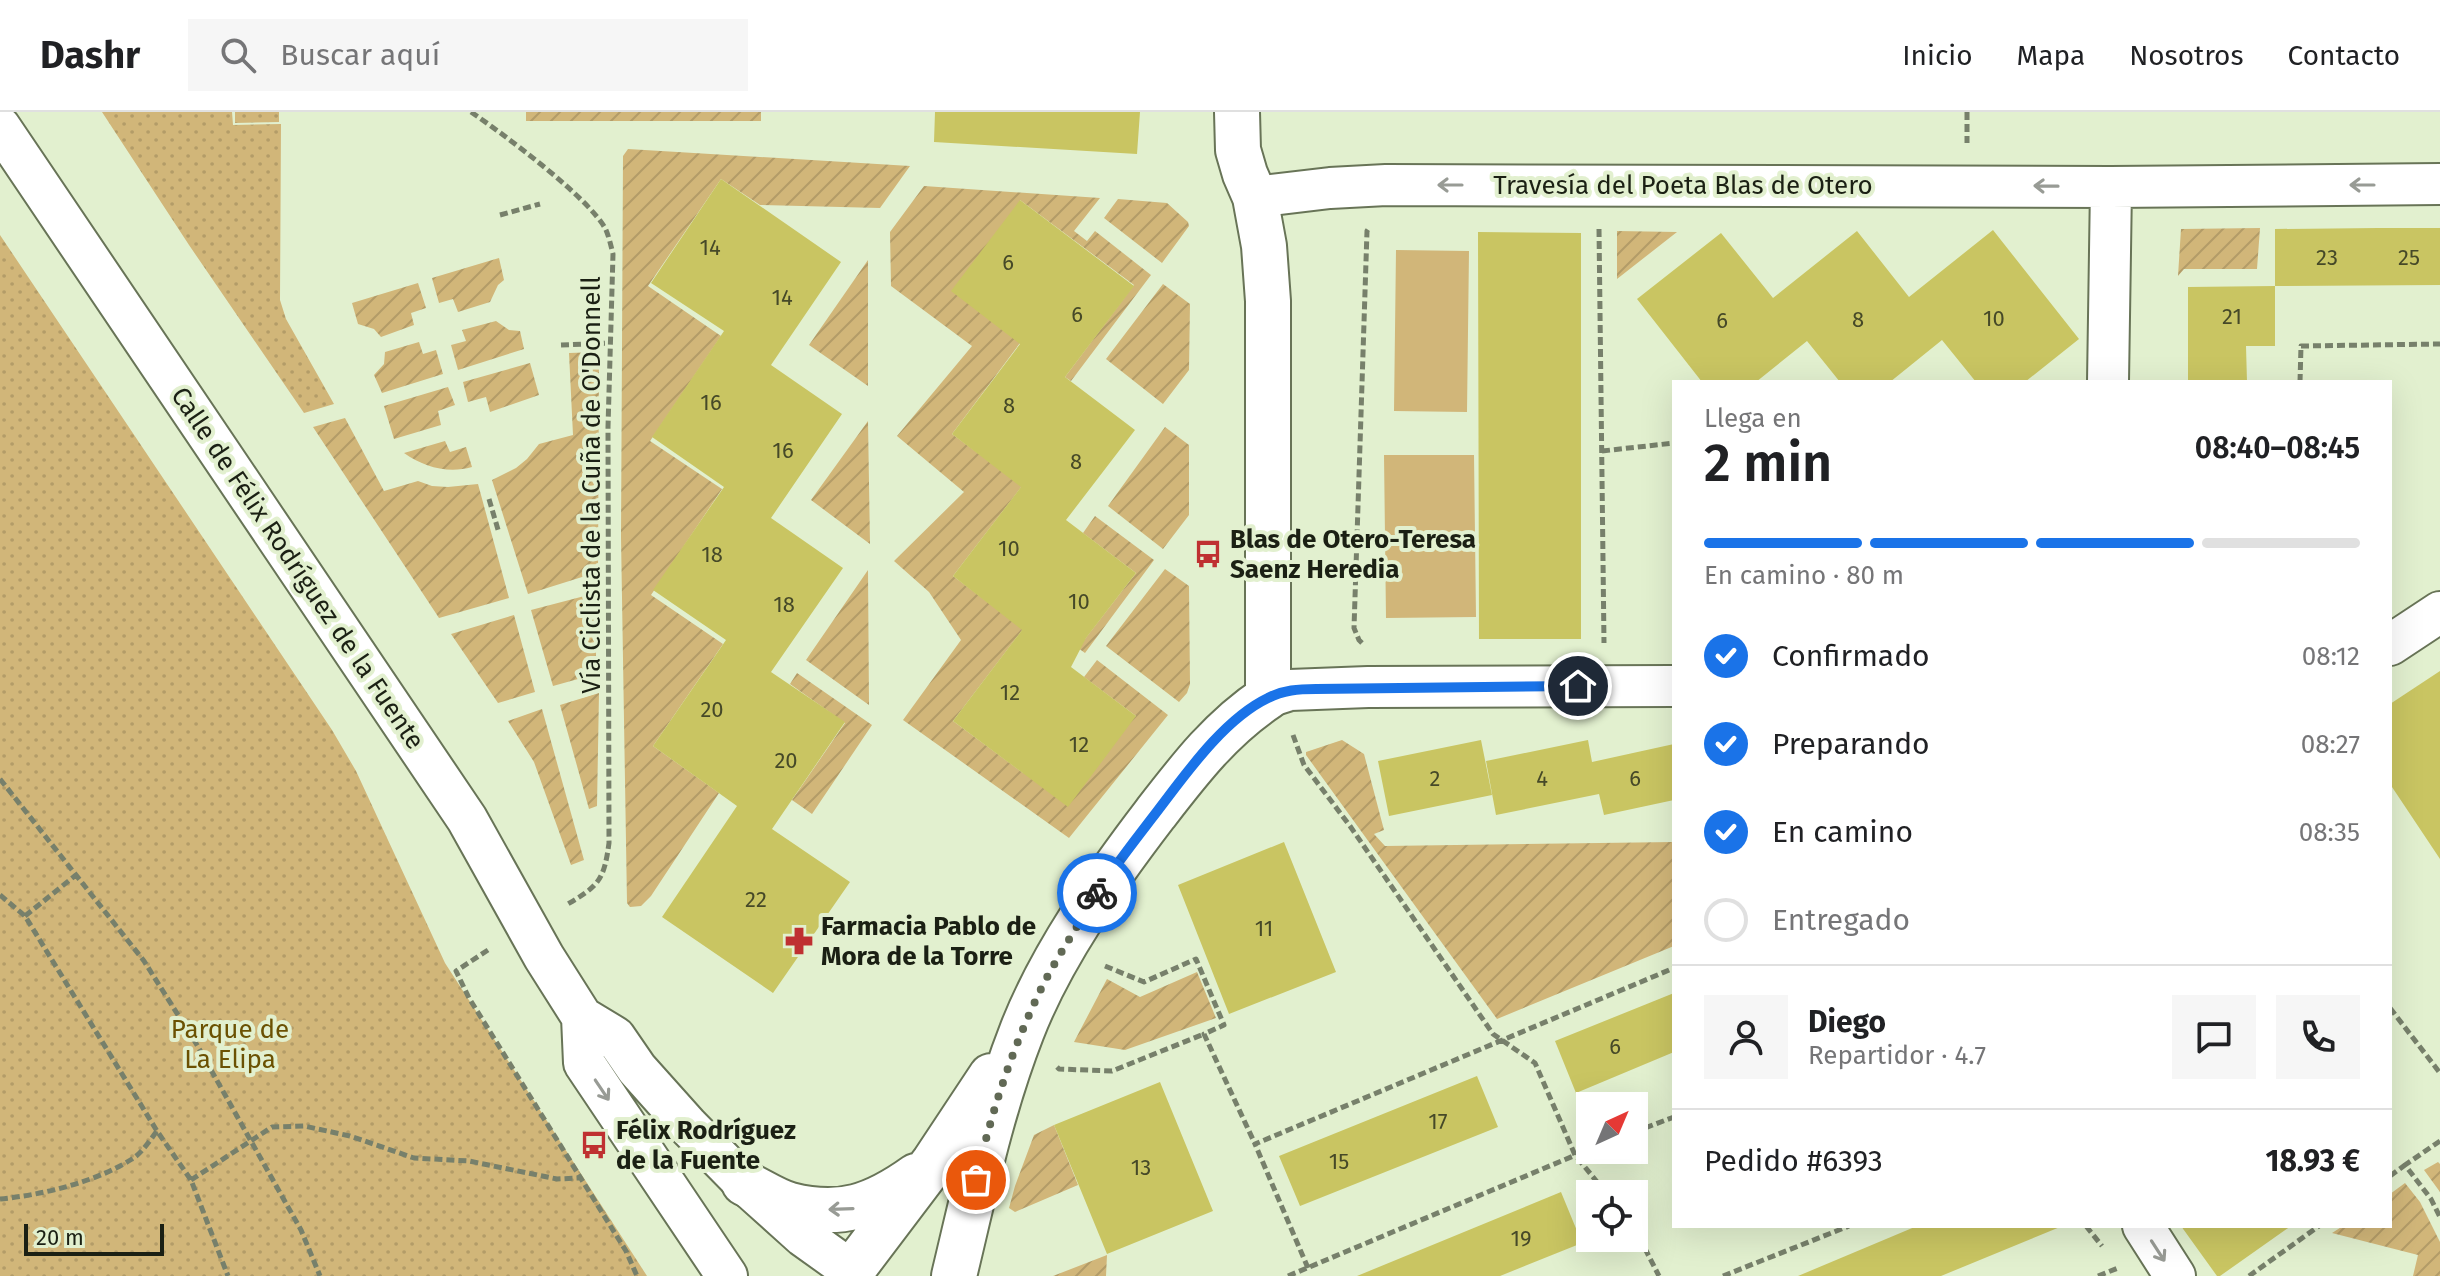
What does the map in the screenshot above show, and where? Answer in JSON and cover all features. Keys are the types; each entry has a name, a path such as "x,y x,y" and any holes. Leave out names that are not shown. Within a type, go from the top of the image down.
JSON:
{"street":[{"path":"1237,112 1238,150 1255,197 1264,246 1268,301 1268,697"},
{"name":"Calle de Félix Rodríguez de la Fuente","path":"0,127 467,819 544,957 582,1017 615,1037 637,1069 744,1183 803,1236 856,1273"},
{"name":"Travesía del Poeta Blas de Otero","path":"1255,197 1386,185 2111,187 2440,184"},
{"path":"2108,380 2111,187"},
{"path":"2392,644 2440,612"},
{"path":"856,1273 1022,1029 1045,981 1113,870 1173,790 1241,715 1268,697 1290,690 1672,686"},
{"name":"Calle de Félix Rodríguez de la Fuente","path":"582,1017 584,1063 727,1276"},
{"path":"954,1276 982,1156 1022,1029"},
{"path":"744,1183 789,1205 844,1211 865,1205 907,1182 934,1162"},
{"path":"2144,1228 2175,1276"}],"path":[{"name":"Vía Ciclista de la Cuña de O'Donnell","path":"471,112 581,200 606,229 613,254 609,343 609,843 605,871 590,891 569,903"},
{"path":"1370,649 1359,640 1354,628 1366,246 1367,231 1384,218 1386,185"},
{"path":"500,215 540,204"},
{"path":"1599,224 1604,649"},
{"path":"561,345 609,343"},
{"path":"2300,380 2301,346 2440,344"},
{"path":"1602,451 1672,443"},
{"path":"489,499 499,533"},
{"path":"1294,741 1304,765 1350,826 1493,1034 1535,1063 1575,1155 1596,1180"},
{"path":"0,779 144,961 197,1045 301,1230 320,1276"},
{"path":"25,916 76,875"},
{"path":"0,895 25,916 157,1131 191,1180 228,1276"},
{"path":"490,949 456,971 469,998 626,1251 637,1276"},
{"path":"1022,1029 1059,1069 1112,1071 1224,1025 1196,959 1144,982 1105,966 1098,978"},
{"path":"1255,1144 1672,969"},
{"path":"2392,1011 2440,1073"},
{"path":"1204,1034 1308,1268"},
{"path":"1059,1069 1061,1054"},
{"path":"1648,1127 1672,1118"},
{"path":"191,1180 272,1127 304,1126 350,1136 414,1158 469,1161 557,1179 580,1178"},
{"path":"0,1199 28,1196 89,1179 135,1158 157,1131"},
{"path":"2392,1175 2440,1141"},
{"path":"1288,1276 1575,1155"},
{"path":"2405,1165 2431,1199 2440,1217"},
{"path":"1723,1276 1844,1228"},
{"path":"2249,1276 2316,1228"},
{"path":"1647,1252 1659,1276"},
{"path":"2098,1276 2118,1268"}],"green space":[{"path":"102,112 232,112 233,125 281,124 280,300 286,319 334,404 304,413"},
{"path":"235,112 279,112 279,122 235,123"},
{"path":"526,112 761,112 761,121 526,121"},
{"path":"628,149 910,166 880,208 760,205 721,179 648,286 721,336 650,441 722,489 651,595 723,644 653,746 719,793 651,896 641,906 630,907 627,903 621,537 623,156"},
{"path":"924,186 1100,198 1074,231 1087,241 1095,231 1151,275 1071,381 1065,377 1134,285 1020,200 1020,343 952,434 1022,486 953,576 1023,629 953,721 1023,773 1136,716 1084,677 1097,660 1168,715 1069,838 903,720 961,640 929,592 894,561 964,492 897,436 972,346 891,286 890,232"},
{"path":"1118,199 1167,203 1188,222 1189,226 1162,263 1104,218"},
{"path":"2260,228 2257,269 2184,269 2178,276 2181,229"},
{"path":"1617,231 1677,232 1617,279"},
{"name":"Parque de La Elipa","path":"0,235 332,730 356,771 445,963 647,1276 0,1276"},
{"path":"1396,250 1469,251 1467,412 1394,411"},
{"path":"499,258 504,280 490,302 458,312 453,299 439,303 432,278"},
{"path":"868,260 868,386 809,345"},
{"path":"418,283 426,308 411,313 414,325 381,337 374,329 358,324 352,303"},
{"path":"1163,284 1190,304 1189,370 1163,404 1106,359"},
{"path":"496,321 509,330 520,331 524,349 458,370 451,345 466,341 462,330"},
{"path":"419,342 423,354 436,350 443,374 382,393 374,375 384,364 385,352"},
{"path":"599,352 598,572 528,594 492,480 516,468 539,444 573,435 569,353"},
{"path":"530,363 539,395 490,412 486,397 468,402 463,382"},
{"path":"448,387 455,405 438,411 441,425 394,439 384,406"},
{"path":"345,418 384,491 418,481 448,487 478,484 509,598 439,618 313,427"},
{"path":"868,421 870,544 811,500"},
{"path":"1165,427 1189,445 1189,515 1163,549 1108,506"},
{"path":"445,441 450,452 466,447 472,467 454,470 436,468 404,453"},
{"path":"1384,455 1474,455 1476,617 1386,618"},
{"path":"1095,516 1154,560 1085,653 1078,648 1136,573 1083,533"},
{"path":"1165,569 1189,586 1190,684 1179,702 1106,646"},
{"path":"868,570 869,705 806,660"},
{"path":"596,593 596,674 553,686 531,610"},
{"path":"514,615 535,692 498,703 451,634"},
{"path":"797,673 872,725 812,814 792,800 845,723 790,684"},
{"path":"599,693 597,806 589,809 560,705"},
{"path":"542,709 584,860 571,865 534,762 508,721"},
{"path":"1342,740 1364,754 1384,830 1374,834 1385,846 1672,842 1672,947 1497,1019 1306,752"},
{"path":"1197,972 1216,1018 1125,1050 1074,1042 1107,979 1140,997"},
{"path":"1054,1125 1078,1185 1015,1212 1009,1208 1034,1135"},
{"path":"2438,1162 2440,1164 2440,1192 2424,1170"},
{"path":"2405,1183 2420,1202 2440,1242 2440,1276 2413,1276 2418,1255 2332,1233 2340,1228 2392,1228 2392,1193"},
{"path":"1107,1255 1106,1276 1053,1276"}],"building":[{"path":"935,112 1140,112 1137,154 934,142"},
{"path":"721,179 841,262 771,365 842,414 771,518 843,568 771,672 845,722 772,829 850,882 773,993 662,917 737,806 653,746 726,640 653,590 724,487 652,437 724,331 651,283"},
{"path":"1020,200 1134,286 1065,377 1135,430 1066,520 1136,573 1086,638 1071,667 1136,716 1068,807 953,721 1022,630 953,576 1021,487 952,434 1020,344 951,291"},
{"path":"2440,228 2440,285 2275,286 2275,229"},
{"path":"1993,230 2079,339 2028,380 1974,380 1942,340 1892,380 1838,380 1807,341 1758,380 1700,380 1637,299 1721,233 1773,298 1857,231 1909,297"},
{"path":"1478,232 1581,233 1581,639 1479,639"},
{"path":"2275,286 2275,346 2246,346 2247,380 2188,380 2188,287"},
{"path":"2440,671 2440,859 2392,787 2392,703"},
{"path":"1481,740 1492,795 1389,816 1378,761"},
{"path":"1588,740 1592,762 1672,744 1672,800 1604,815 1599,794 1496,815 1486,761"},
{"path":"1284,842 1336,972 1229,1014 1178,885"},
{"path":"1672,994 1672,1053 1576,1093 1555,1041"},
{"path":"1477,1076 1498,1127 1300,1206 1279,1156"},
{"path":"1160,1082 1213,1211 1107,1254 1054,1125"},
{"path":"1561,1192 1576,1228 1576,1245 1500,1276 1357,1276"},
{"path":"1912,1228 2058,1228 1941,1276 1798,1276"},
{"path":"2182,1228 2288,1228 2220,1276"}],"way so far":[{"path":"976,1180 998,1099 1022,1029 1045,981 1097,893"}],"place":[{"name":"Blas de Otero-Teresa Saenz Heredia","path":"1208,554"},
{"name":"Farmacia Pablo de Mora de la Torre","path":"799,941"},
{"name":"Félix Rodríguez de la Fuente","path":"594,1145"}],"route":[{"path":"1097,893 1173,790 1216,740 1241,715 1268,697 1290,690 1368,687 1578,686"}]}
